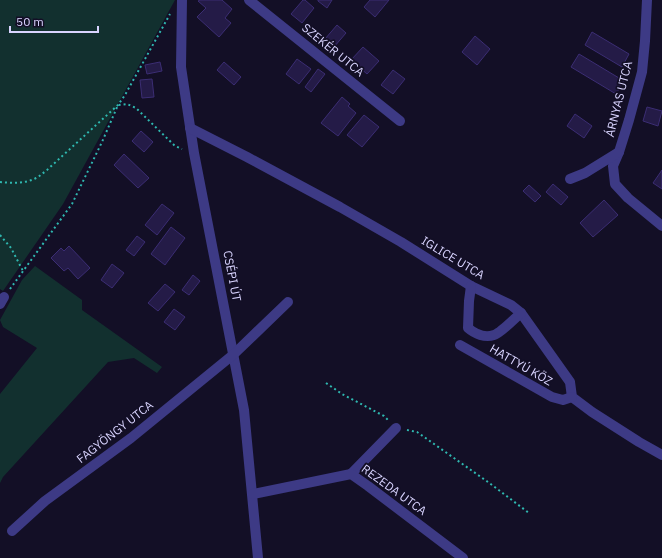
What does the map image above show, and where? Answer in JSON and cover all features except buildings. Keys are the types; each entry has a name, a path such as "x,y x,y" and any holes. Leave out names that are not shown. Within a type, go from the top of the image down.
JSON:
{"street":[{"name":"CSÉPI ÚT","path":"182,0 181,67 194,153 244,410 258,558"},
{"name":"SZEKÉR UTCA","path":"249,0 400,121"},
{"name":"ÁRNYAS UTCA","path":"647,0 642,72 629,120 613,166 615,184 628,198 662,226"},
{"name":"IGLICE UTCA","path":"190,128 247,157 401,242 471,286 511,304 521,313 570,382 572,397"},
{"path":"570,179 619,152"},
{"path":"471,286 468,328 472,331 486,336 495,335 521,313"},
{"name":"FAGYÖNGY UTCA","path":"12,531 45,501 131,438 234,354 288,302"},
{"name":"HATTYÚ KÖZ","path":"460,345 552,397 563,400 572,397"},
{"path":"572,397 598,416 639,442 662,454"},
{"path":"351,474 396,428"},
{"name":"REZEDA UTCA","path":"253,494 351,474 463,558"}],"path":[{"path":"2,301 72,204 118,105 172,11"},
{"path":"0,182 25,182 35,178 47,170 118,105 126,104 136,108 175,146 194,153"},
{"path":"0,235 11,248 23,271"},
{"path":"326,383 342,394 384,416 396,428 417,432 529,513"}],"green space":[{"path":"0,0 175,0 63,204 3,291 0,289"},
{"path":"35,266 82,300 82,310 162,367 157,373 134,358 108,362 3,477 0,483 0,394 37,348 3,327 0,320 22,280"}]}
